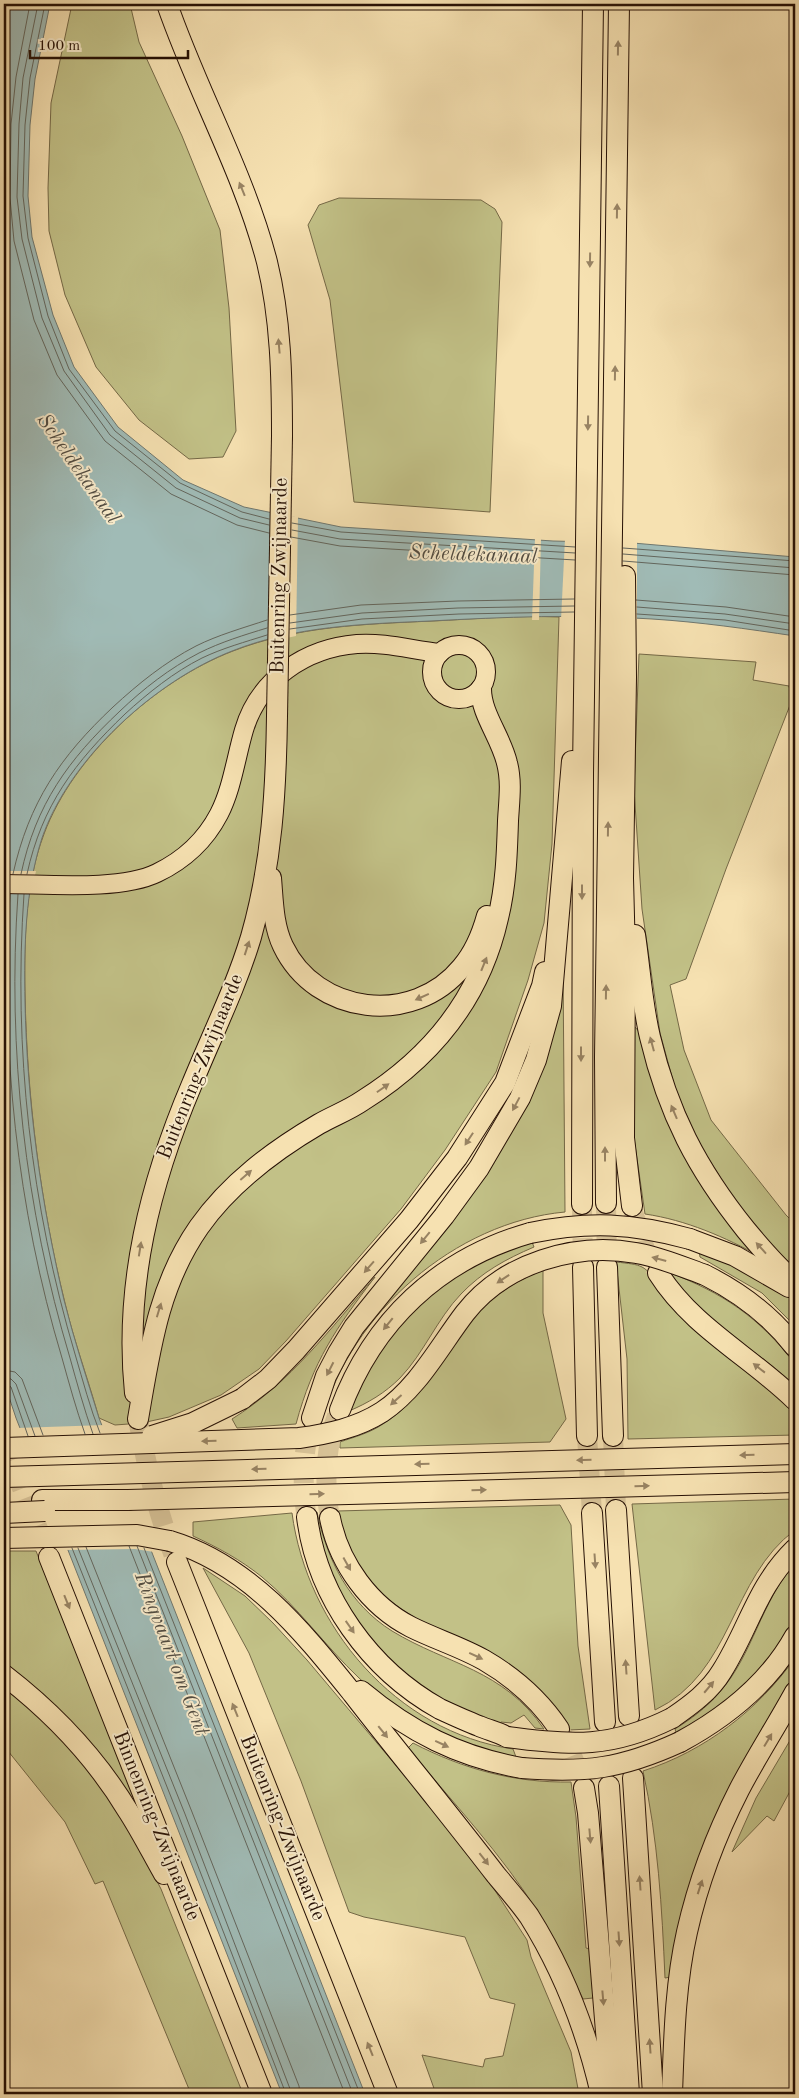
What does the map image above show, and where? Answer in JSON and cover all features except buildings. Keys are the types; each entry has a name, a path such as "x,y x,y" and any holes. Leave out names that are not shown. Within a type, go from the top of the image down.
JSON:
{"highway":[{"name":"Buitenring Zwijnaarde","path":"167,4 180,42 249,206 267,262 277,314 282,395 282,436 277,716"},
{"path":"312,1418 326,1376 354,1327 461,1193 502,1132 520,1098 536,1060 551,1006 559,894 585,655 593,4"},
{"path":"606,1203 605,1057 618,677 617,489 614,422 619,4"},
{"path":"582,676 582,1204"},
{"path":"618,677 632,910 650,1035 665,1091 689,1147 723,1202 758,1244 795,1282"},
{"path":"269,854 274,913 278,932 296,966 313,983 331,995 349,1002 369,1006 390,1006 410,1002 448,982 462,967 474,949 485,924 492,899 497,856 500,799 496,761 478,718 473,694"},
{"name":"Buitenring-Zwijnaarde","path":"277,716 274,803 264,885 238,976 165,1152 151,1199 141,1245 133,1312 133,1368 138,1420 153,1332 161,1303 183,1253 203,1222 238,1182 262,1162 292,1140 360,1103 407,1070 429,1049 450,1023 466,1000 480,972 491,946 505,884 510,790 504,749 483,708 473,694"},
{"path":"624,789 624,1138 632,1206"},
{"path":"100,1445 154,1435 186,1425 242,1399 268,1379 296,1350 409,1220 457,1158 505,1082 542,986 559,894"},
{"path":"340,1410 345,1395 368,1352 381,1332 413,1297 450,1268 470,1256 491,1246 530,1233 568,1226 600,1224 632,1226 690,1239 735,1256 795,1291"},
{"path":"4,1448 299,1438 344,1429 383,1412 415,1382 467,1311 492,1287 521,1268 562,1255 587,1251 612,1250 637,1253 672,1262 705,1275 746,1299 770,1319 795,1347"},
{"path":"583,1267 587,1436"},
{"path":"608,1267 613,1436"},
{"path":"658,1273 676,1299 689,1313 774,1379 795,1400"},
{"path":"4,1477 795,1454"},
{"path":"4,1501 128,1500 795,1482"},
{"path":"4,1513 45,1511 128,1500"},
{"path":"616,1510 629,1716"},
{"path":"592,1513 605,1722"},
{"path":"307,1517 314,1553 334,1601 347,1624 374,1657 399,1681 439,1708 507,1737 567,1744 610,1740 652,1728 684,1710 704,1693 722,1672 767,1582 795,1549"},
{"path":"330,1518 333,1533 343,1557 354,1576 377,1603 410,1627 482,1659 499,1669 532,1694 559,1729"},
{"path":"4,1538 127,1535 170,1542 189,1547 210,1556 254,1585 274,1604 330,1666 528,1916 562,1980 577,2014 594,2062 601,2094"},
{"name":"Binnenring-Zwijnaarde","path":"49,1557 262,2094"},
{"name":"Buitenring-Zwijnaarde","path":"177,1562 388,2094"},
{"path":"330,1666 378,1705 423,1735 464,1754 490,1762 522,1768 587,1770 619,1765 651,1756 714,1722 753,1691 773,1669 795,1636"},
{"path":"4,1675 45,1709 72,1736 110,1784 128,1810 197,1931"},
{"path":"672,2094 677,1997 687,1934 696,1897 708,1863 739,1790 795,1692"},
{"path":"780,1718 795,1704"},
{"path":"633,1778 653,2094"},
{"path":"609,1786 629,2094"},
{"path":"584,1788 588,1813 611,2094"}],"main road":[{"path":"4,884 123,883 157,873 181,859 202,840 220,813 245,727 258,701 269,685 284,670 305,658 331,648 358,644 388,644 407,649 436,661"},
{"path":"464,645 476,651 484,662 486,676 473,694 448,697 440,692 432,677 436,661 451,646 464,645"}],"shaded area":[{"path":"72,4 130,4 139,42 182,136 220,230 229,308 236,431 223,457 189,459 139,420 96,367 65,295 49,231 48,188 51,103"},
{"path":"339,198 481,200 495,209 502,222 490,512 354,502 330,300 308,225 319,205"},
{"path":"496,617 559,617 552,844 544,923 528,980 496,1072 445,1150 401,1209 286,1341 259,1369 221,1395 169,1417 142,1423 115,1425 99,1418 65,1303 48,1227 36,1149 26,1033 25,974 29,893 44,834 57,805 75,777 96,750 120,724 175,681 204,664 233,651 282,636 357,625"},
{"path":"639,654 756,662 753,680 789,686 792,700 726,869 686,979 670,985 684,1050 711,1120 795,1224 795,1269 765,1238 732,1196 698,1142 675,1088 660,1033 642,909 634,789"},
{"path":"563,966 565,1212 524,1219 485,1234 447,1254 413,1280 383,1310 357,1343 336,1380 322,1419 319,1420 333,1379 361,1332 485,1172"},
{"path":"634,1026 644,1037 659,1093 761,1257 705,1230 675,1220 645,1214 634,1138"},
{"path":"532,1242 534,1247 495,1267 469,1286 452,1304 409,1368 400,1378 376,1397 349,1411 377,1355 411,1312 437,1289 466,1269 496,1254"},
{"path":"699,1250 752,1274 795,1299 795,1326 762,1293 700,1257"},
{"path":"616,1262 637,1265 646,1270 659,1287 795,1409 795,1435 628,1439 627,1359"},
{"path":"543,1270 543,1313 566,1419 550,1442 340,1448 340,1442 373,1430 396,1415 428,1381 464,1329 480,1310 520,1280"},
{"path":"668,1272 723,1298 739,1308 768,1333 795,1364 795,1386 775,1368 704,1313"},
{"path":"375,1277 327,1346 310,1382 296,1424 237,1428 232,1419 253,1405 291,1372 326,1335"},
{"path":"795,1499 795,1530 774,1550 757,1573 701,1673 681,1694 655,1710 632,1504"},
{"path":"560,1505 571,1525 578,1646 590,1729 569,1730 546,1697 517,1670 428,1625 388,1599 371,1583 357,1563 346,1540 337,1511"},
{"path":"314,1512 317,1512 321,1530 334,1564 352,1594 364,1608 392,1631 413,1643 474,1670 511,1693 528,1709 544,1729 535,1728 524,1715 511,1723 501,1722 500,1725 447,1703 403,1674 364,1634 330,1575"},
{"path":"292,1513 301,1555 316,1595 338,1633 364,1667 396,1697 431,1721 471,1739 513,1749 516,1757 473,1747 432,1730 412,1719 359,1678 288,1601 262,1577 229,1554 193,1536 193,1522"},
{"path":"4,1551 36,1551 150,1838 146,1860 161,1889 243,2094 191,2094 103,1881 95,1884 65,1822 4,1746"},
{"path":"795,1564 795,1623 785,1642 748,1687 677,1736 675,1729 709,1704 731,1678 774,1594"},
{"path":"203,1568 245,1596 273,1623 307,1660 474,1858 527,1940 531,1957 571,2052 579,2094 436,2094 422,2055 483,2067 485,2059 503,2056 515,2004 490,1998 465,1937 364,1917 349,1912 301,1781 249,1653"},
{"path":"795,1658 795,1673 773,1714 671,1977 665,1978 656,1848 643,1771 666,1763 688,1752 728,1726 764,1695"},
{"path":"795,1732 795,1782 774,1821 767,1816 732,1852 756,1798"},
{"path":"413,1743 451,1760 489,1773 529,1780 571,1782 576,1817 586,1948 590,1949 593,1998 583,1999 551,1935 525,1892 493,1849 408,1748"}],"water":[{"path":"4,4 50,4 35,79 30,125 28,196 32,237 53,315 74,367 118,427 183,480 244,507 341,527 553,541 633,543 795,557 795,636 742,628 652,619 569,616 514,617 380,623 329,628 280,636 232,651 203,664 174,682 118,726 72,780 55,809 42,838 36,858 29,898 25,939 26,1040 32,1115 42,1189 48,1227 68,1315 99,1418 365,2094 282,2094 16,1418 4,1382"}],"pier":[{"path":"280,514 298,517 296,636 277,640"},
{"path":"535,538 541,538 539,620 532,620"},
{"path":"565,539 637,541 637,621 561,620"},
{"path":"4,871 36,871 31,893 4,893"},
{"path":"105,1425 154,1552 135,1549 64,1550 17,1428"}],"tunnel":[{"path":"606,1203 607,1267"},
{"path":"582,1208 583,1267"},
{"path":"633,1212 645,1249 655,1269"},
{"path":"330,1518 326,1480 330,1441 337,1416"},
{"path":"138,1419 153,1489 174,1556"},
{"path":"306,1513 304,1466 311,1420"},
{"path":"587,1436 592,1513"},
{"path":"613,1436 616,1510"},
{"path":"4,1442 47,1552"},
{"path":"559,1729 569,1748 583,1784"}],"water label":[{"name":"Scheldekanaal","path":"78,469"},
{"name":"Scheldekanaal","path":"473,555"},
{"name":"Ringvaart om Gent","path":"171,1654"}]}
